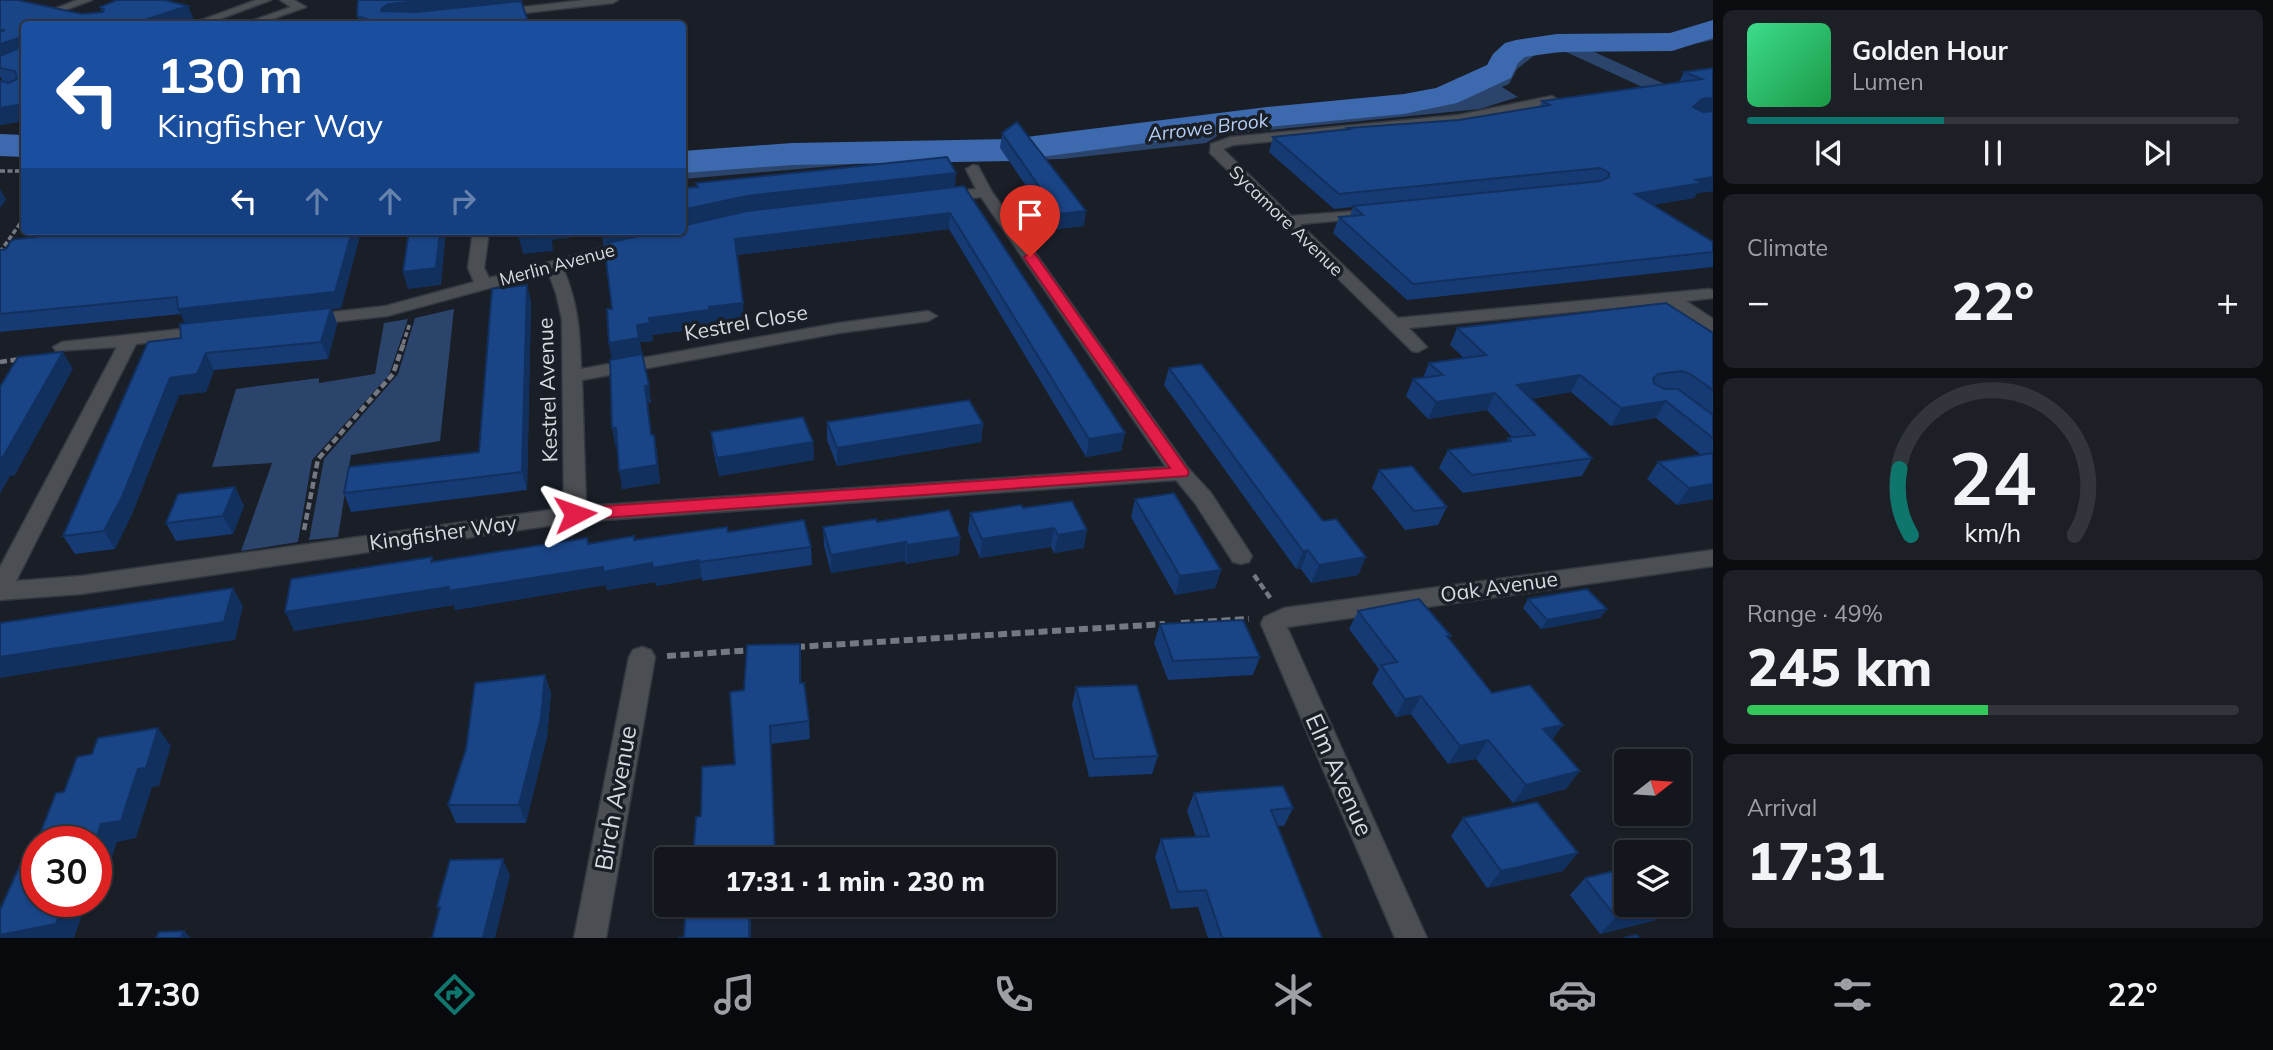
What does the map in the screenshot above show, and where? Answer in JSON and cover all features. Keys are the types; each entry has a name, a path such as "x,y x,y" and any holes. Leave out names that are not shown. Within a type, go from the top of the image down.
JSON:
{"street":[{"path":"79,18 52,10 87,0"},
{"path":"206,21 266,0"},
{"path":"258,21 301,7 285,0"},
{"path":"488,14 612,0"},
{"name":"Sycamore Avenue","path":"1418,346 1217,153 1216,148 1231,141 1460,119 1552,100"},
{"path":"973,169 985,192 1181,472 1203,498 1241,556"},
{"path":"919,200 985,192"},
{"path":"1288,221 1399,210"},
{"path":"480,235 476,268 484,285"},
{"name":"Merlin Avenue","path":"292,322 387,311 644,242"},
{"name":"Kestrel Avenue","path":"554,267 565,293 571,318 575,514"},
{"path":"1394,324 1665,296 1709,294"},
{"path":"1665,296 1713,327"},
{"name":"Kestrel Close","path":"572,376 839,328 928,317"},
{"path":"62,348 224,329"},
{"path":"0,590 129,340"},
{"name":"Kingfisher Way","path":"0,590 81,585 575,514 1181,472"},
{"name":"Oak Avenue","path":"1284,617 1713,558"},
{"name":"Elm Avenue","path":"1284,617 1273,625 1411,938"},
{"name":"Birch Avenue","path":"590,938 642,657"}],"path":[{"path":"0,171 21,171"},
{"path":"0,252 21,222"},
{"path":"300,553 318,459 393,374 411,320 411,305"},
{"path":"0,362 38,357 62,348"},
{"path":"1241,556 1284,617"},
{"path":"781,648 1284,617"},
{"path":"642,657 767,649"}],"shaded area":[{"path":"1713,29 1713,40 1680,47 1590,50 1713,106 1697,112 1566,52 1535,55 1517,69 1509,84 1502,87 1518,97 1480,109 1219,135 1206,143 1062,159 868,163 686,179 686,162 792,154 1010,150 1267,117 1404,104 1445,96 1500,71 1504,60 1516,49 1557,43 1672,42"},
{"path":"454,309 440,441 351,455 338,537 309,540 324,459 398,374 415,318"},
{"path":"408,319 389,375 312,460 298,542 241,551 272,463 212,467 236,389 319,378 319,383 375,374 384,323"}],"building":[{"path":"0,0 17,0 82,14 103,12 104,9 100,7 117,0 164,0 188,6 141,21 21,21 21,104 0,108 0,81 9,83 17,79 15,71 0,68 0,56 17,49 19,38 0,44 0,32 5,30 0,30"},
{"path":"358,0 430,0 389,4 381,11 416,12 521,1 528,21 373,21 357,16"},
{"path":"1713,68 1713,98 1702,99 1693,107 1703,112 1713,111 1713,177 1696,180 1702,183 1635,194 1713,242 1713,252 1413,284 1339,217 1363,215 1353,206 1601,181 1609,177 1609,173 1600,168 1339,194 1273,137 1350,129 1348,128 1459,120 1550,105 1542,101 1702,79 1684,72"},
{"path":"1017,122 1086,211 1058,214 1002,133"},
{"path":"947,157 956,173 747,196 686,209 686,188 698,187 696,183"},
{"path":"964,186 1125,433 1089,439 950,213 735,239 743,303 649,318 650,323 637,325 639,338 609,343 607,309 612,309 604,244 643,235 686,235 686,225 747,211"},
{"path":"48,235 351,235 335,292 178,309 177,297 0,314 0,250 6,249 12,240"},
{"path":"408,235 440,235 436,268 403,272"},
{"path":"519,235 549,235 519,238"},
{"path":"527,285 522,472 344,493 349,467 479,452 492,289"},
{"path":"1666,303 1713,333 1713,390 1682,371 1658,374 1653,379 1654,383 1664,389 1678,389 1713,415 1713,438 1666,401 1621,408 1580,375 1517,385 1592,458 1472,475 1448,450 1535,435 1495,393 1436,402 1413,379 1443,375 1429,363 1486,355 1457,328"},
{"path":"331,308 321,342 206,353 197,374 170,378 122,497 104,531 63,536 148,342 181,338 180,324"},
{"path":"63,352 0,458 0,387 18,357"},
{"path":"642,354 649,385 645,386 657,465 619,471 616,428 612,428 610,360"},
{"path":"1201,364 1323,521 1336,519 1366,557 1319,565 1308,550 1303,551 1169,368"},
{"path":"969,400 983,424 837,448 827,422"},
{"path":"803,417 813,442 717,458 711,432"},
{"path":"1713,453 1713,484 1689,488 1658,462"},
{"path":"1412,466 1447,507 1414,511 1379,470"},
{"path":"235,487 223,516 166,523 178,494"},
{"path":"1174,493 1221,570 1180,576 1135,499"},
{"path":"1072,501 1087,530 1058,535 1054,528 982,539 970,513 1021,505 1023,508"},
{"path":"949,510 960,537 907,545 906,542 831,555 823,527 876,519 877,522"},
{"path":"804,520 811,547 653,568 652,563 603,572 603,567 285,612 291,579 432,557 431,562 587,538 588,544 634,536 634,540 727,527 728,532"},
{"path":"233,588 224,622 0,657 0,623"},
{"path":"1587,589 1607,609 1547,620 1528,599"},
{"path":"1419,599 1451,636 1447,636 1492,693 1530,685 1563,725 1543,729 1580,771 1526,785 1488,740 1460,746 1421,696 1405,699 1381,665 1397,662 1358,611"},
{"path":"1243,620 1260,657 1173,661 1160,624"},
{"path":"800,644 800,683 804,683 809,721 770,726 775,847 694,847 696,817 701,816 702,767 735,764 730,692 744,690 747,645"},
{"path":"545,675 541,718 519,805 448,805 466,749 475,683"},
{"path":"1137,685 1158,756 1094,759 1076,687"},
{"path":"158,728 146,768 138,769 121,821 100,826 43,826 56,793 64,792 77,757 92,754 98,738"},
{"path":"1283,786 1293,808 1271,810 1322,938 1222,938 1206,890 1178,892 1161,839 1209,836 1194,793"},
{"path":"1537,802 1578,853 1501,871 1463,818"},
{"path":"503,859 483,938 432,938 450,860"},
{"path":"21,863 21,917 58,917 56,924 0,935 0,910"},
{"path":"1614,871 1614,914 1585,878"},
{"path":"685,917 749,917 749,938 678,938 684,937"},
{"path":"184,931 181,938 156,938 159,932"}],"waterway":[{"name":"Arrowe Brook","path":"686,162 792,154 1010,150 1267,117 1404,104 1445,96 1500,71 1504,60 1516,49 1557,43 1672,42 1713,29"},
{"name":"Arrowe Brook","path":"0,145 21,146"}],"route":[{"path":"575,514 1181,472 1030,257"}]}
